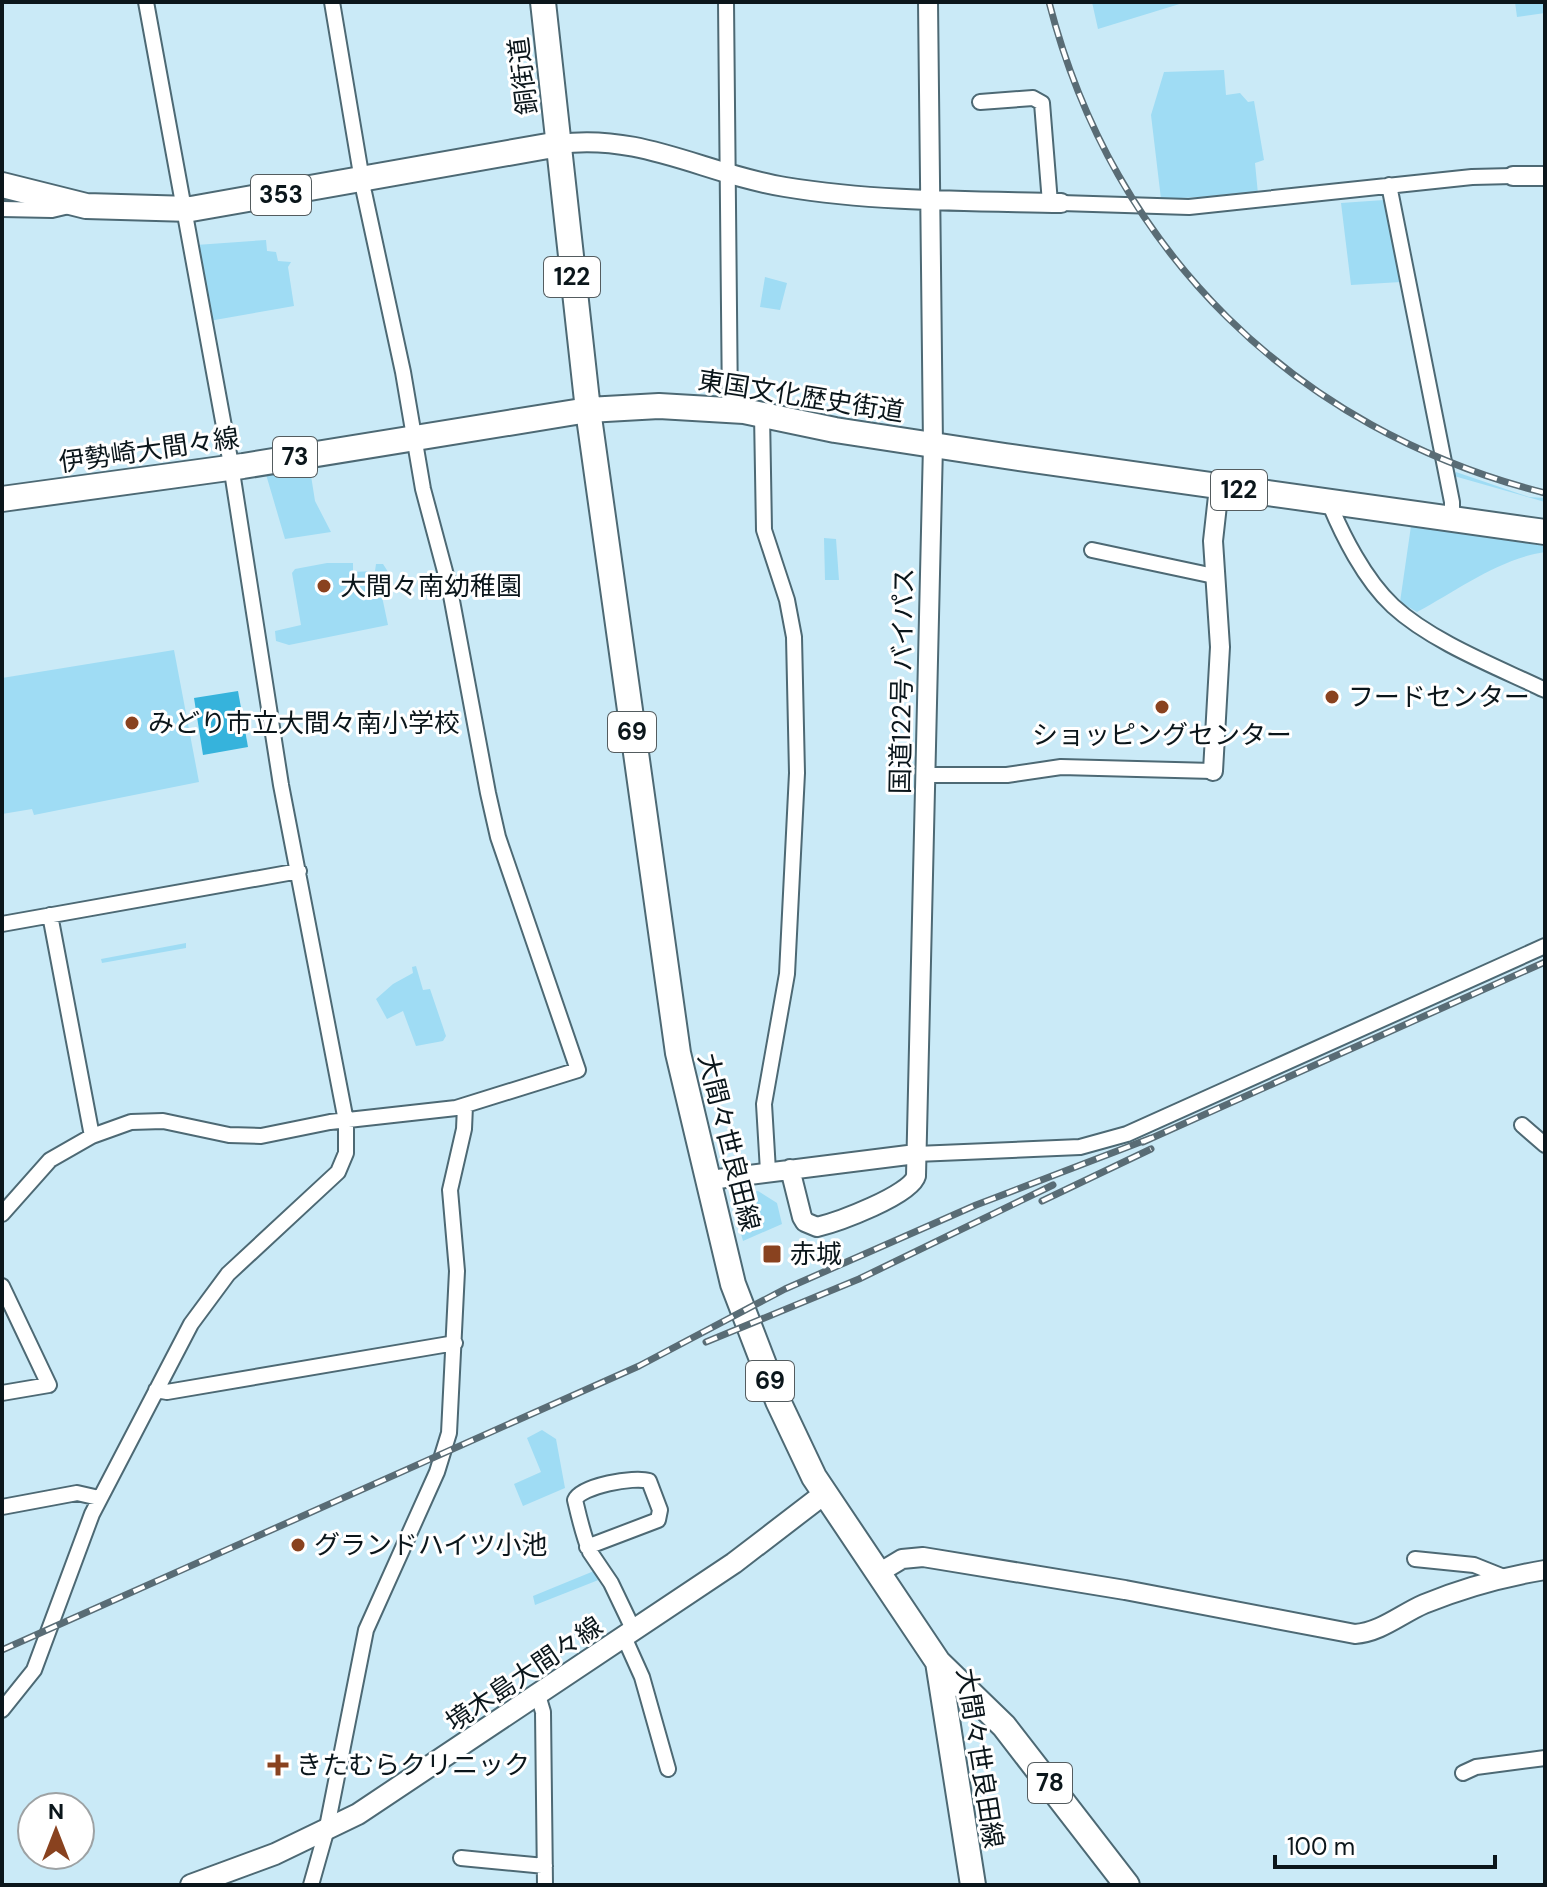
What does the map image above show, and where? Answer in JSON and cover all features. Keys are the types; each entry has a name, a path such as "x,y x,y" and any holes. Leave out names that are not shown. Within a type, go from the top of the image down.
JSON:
{"main road":[{"name":"銅街道","path":"543,2 559,144"},
{"name":"353","path":"2,185 99,207 183,210 559,144"},
{"name":"122","path":"559,144 588,410"},
{"name":"東国文化歴史街道","path":"588,410 659,406 762,414 835,430 933,445 1545,532"},
{"name":"伊勢崎大間々線","path":"2,499 231,468 588,410"},
{"name":"大間々世良田線","path":"588,410 664,967 684,1081 739,1302 798,1447 824,1494 938,1662 973,1885"},
{"name":"境木島大間々線","path":"191,1885 326,1832 397,1790 757,1548 824,1494"},
{"name":"78","path":"938,1662 1022,1747 1127,1885"}],"street":[{"path":"2,1710 34,1670 99,1498 191,1324 228,1274 338,1172 346,1153 346,1121 259,659 231,468 146,2"},
{"path":"2,1214 43,1166 92,1136 141,1120 172,1122 241,1136 465,1106 578,1070 498,837 450,590 427,503 362,181 332,2"},
{"path":"726,2 725,172 730,410"},
{"name":"国道122号 バイパス","path":"790,1169 802,1217 805,1222 817,1227 908,1189 916,1176 933,445 928,2"},
{"path":"980,102 1033,98 1042,103 1055,203"},
{"path":"559,144 598,140 636,144 725,172 798,189 930,201 1189,207 1389,185 1545,176"},
{"path":"1389,185 1452,502 1452,518"},
{"path":"2,209 59,209 73,203"},
{"path":"762,414 764,530 787,600 794,637 797,773 790,950 764,1104 768,1171"},
{"path":"926,775 1007,775 1061,767 1213,771 1220,647 1213,541 1219,487"},
{"path":"1328,500 1367,570 1395,608 1467,652 1545,690"},
{"path":"1092,550 1214,576"},
{"path":"2,924 299,871"},
{"path":"50,915 92,1136"},
{"path":"710,1180 916,1154 1080,1147 1127,1134 1545,946"},
{"path":"311,1885 326,1832 366,1630 446,1444 452,1412 457,1271 450,1190 464,1129 465,1106"},
{"path":"1522,1125 1545,1145"},
{"path":"2,1286 49,1385 2,1393"},
{"path":"156,1390 167,1392 455,1343"},
{"path":"587,1547 658,1520 660,1510 649,1481 636,1479 579,1491 575,1500 587,1547 611,1583 629,1634 668,1769"},
{"path":"2,1507 77,1493 99,1498"},
{"path":"877,1574 902,1559 923,1557 1138,1592 1351,1634 1371,1631 1429,1602 1504,1577 1545,1570"},
{"path":"1415,1559 1474,1565 1504,1577"},
{"path":"538,1695 543,1712 545,1885"},
{"path":"1463,1773 1476,1767 1545,1758"},
{"path":"461,1858 545,1866"}],"shaded area":[{"path":"1092,2 1186,2 1098,29"},
{"path":"1515,2 1545,2 1545,13 1517,17"},
{"path":"1224,70 1226,95 1240,93 1248,102 1254,101 1264,160 1255,163 1258,194 1161,199 1151,115 1164,72"},
{"path":"1384,200 1401,282 1351,285 1341,203"},
{"path":"266,240 267,251 276,252 278,261 291,262 288,267 294,306 209,321 196,245"},
{"path":"765,277 787,283 780,310 760,307"},
{"path":"309,463 315,501 331,532 285,539 265,471"},
{"path":"1456,472 1529,497 1545,498 1545,502 1454,476"},
{"path":"1411,526 1545,546 1545,552 1495,568 1417,612 1400,602"},
{"path":"824,538 836,539 839,580 825,580"},
{"path":"327,563 353,563 353,572 375,571 376,564 383,564 390,575 384,576 386,585 380,587 388,625 289,645 276,641 275,631 301,625 292,573 295,569"},
{"path":"174,650 199,782 34,815 32,809 2,814 2,678"},
{"path":"238,691 248,747 203,755 194,698"},
{"path":"186,943 186,948 102,963 101,959"},
{"path":"416,966 423,990 430,989 446,1036 443,1041 416,1046 403,1011 387,1019 376,999 393,984 413,973 412,967"},
{"path":"758,1191 777,1203 782,1224 743,1241 735,1212 747,1193"},
{"path":"542,1430 556,1439 565,1488 523,1506 514,1484 541,1472 527,1438"},
{"path":"594,1571 601,1579 535,1605 533,1596"}],"railway":[{"path":"1049,2 1078,92 1118,175 1168,251 1228,318 1296,376 1371,425 1455,464 1545,493"},
{"path":"1143,1142 1545,962"},
{"path":"2,1650 639,1366 785,1289 976,1205 1151,1138"},
{"path":"1042,1201 1151,1149"},
{"path":"706,1342 859,1279 1053,1185"}],"place":[{"name":"大間々南幼稚園","path":"324,586"},
{"name":"フードセンター","path":"1332,697"},
{"name":"ショッピングセンター","path":"1162,707"},
{"name":"みどり市立大間々南小学校","path":"132,723"},
{"name":"赤城","path":"772,1254"},
{"name":"グランドハイツ小池","path":"298,1545"},
{"name":"きたむらクリニック","path":"278,1765"}]}
